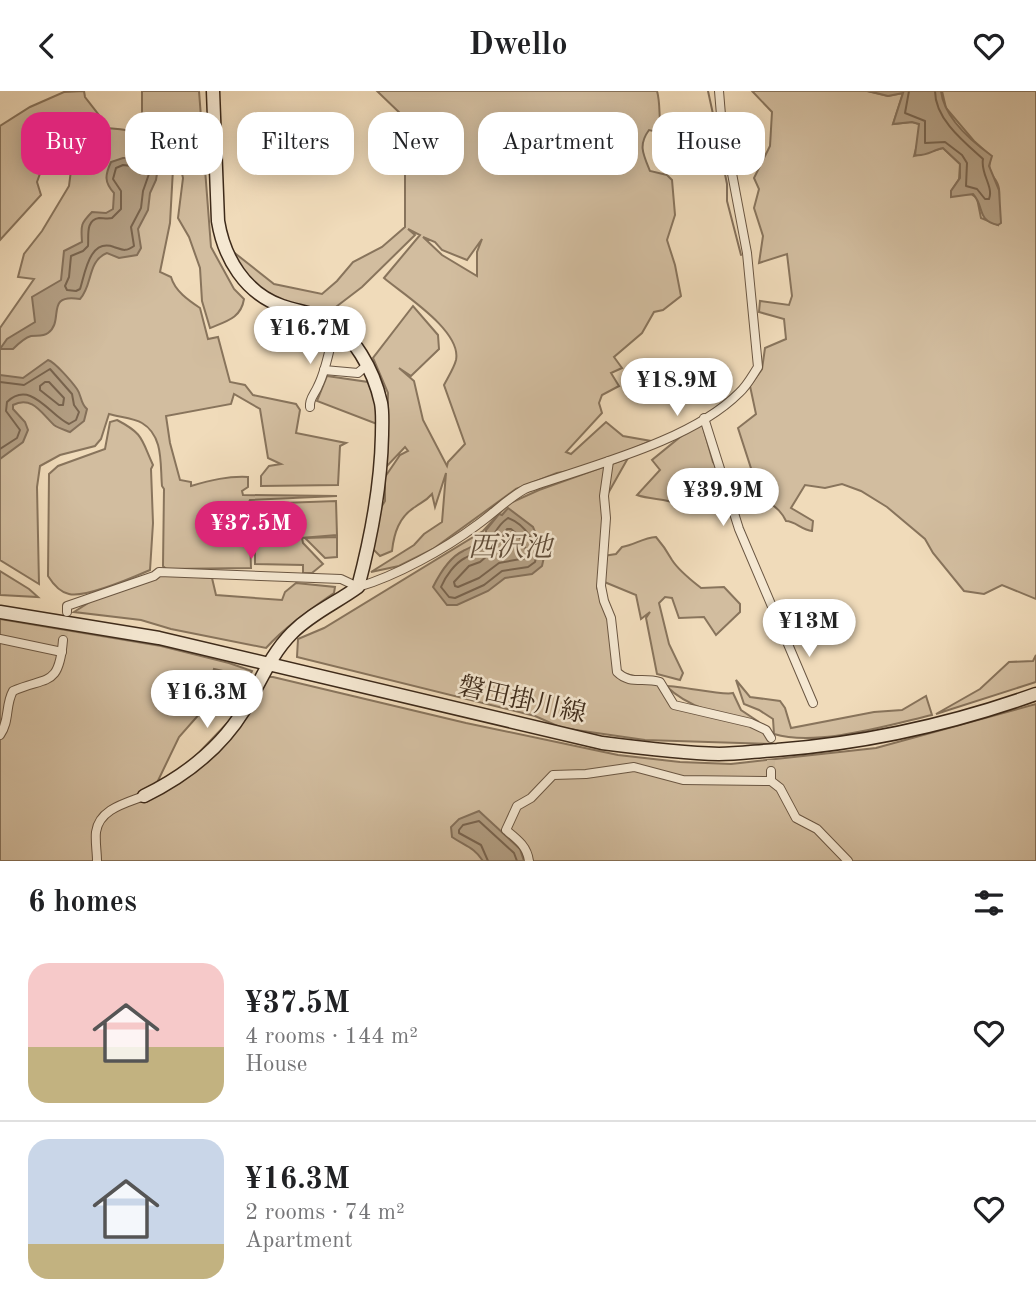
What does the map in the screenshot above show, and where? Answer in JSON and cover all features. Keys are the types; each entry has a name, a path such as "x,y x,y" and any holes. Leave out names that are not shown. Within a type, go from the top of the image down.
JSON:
{"main road":[{"path":"144,796 188,771 218,743 244,710 268,663 292,633 311,617 358,587 371,533 382,457 381,404 360,350 324,319 281,306 258,294 233,265 222,243 213,91"},
{"name":"磐田掛川線","path":"0,612 159,638 603,743 663,751 720,754 829,746 901,734 992,710 1036,694"}],"street":[{"path":"66,612 67,606 155,576 159,572 341,579 358,587 374,582 418,561 478,525 511,497 525,489 609,461 684,431 739,394 758,367 747,253 721,115 719,91"},
{"path":"310,407 310,401 324,370 335,326"},
{"path":"324,370 358,373 368,365"},
{"path":"704,418 738,529 765,586 779,626 813,703"},
{"path":"609,461 604,496 606,518 601,586 611,618 617,672 624,679 650,679 660,682 674,705 751,723 766,730 771,738"},
{"path":"0,639 62,652"},
{"path":"0,735 7,720 9,697 13,691 43,683 54,675 59,665 63,640"},
{"path":"529,861 528,853 522,844 506,830 517,806 531,798 553,775 634,767 683,781 771,781 780,788 796,818 817,829 848,861"},
{"path":"771,771 771,781"},
{"path":"97,861 98,824 116,807 144,796"}],"shaded area":[{"path":"84,91 85,97 97,112 22,112 30,107 64,92"},
{"path":"142,91 199,91 201,112 142,112"},
{"path":"377,91 657,91 660,112 652,112 652,131 649,130 644,140 643,150 652,175 667,175 672,180 675,215 667,240 681,296 663,310 654,312 642,333 614,357 622,368 611,373 619,386 602,395 599,403 602,413 566,452 571,454 606,422 623,436 651,441 587,468 557,473 516,489 433,549 399,566 371,572 414,545 424,534 442,522 446,473 435,507 432,494 405,516 396,532 392,551 380,556 374,550 362,546 368,529 385,501 385,477 400,455 408,451 405,447 387,466 388,393 373,358 413,306 438,335 439,349 411,376 399,368 414,381 423,420 447,466 465,444 444,385 456,360 450,337 430,315 384,278 420,235 408,229 415,235 362,287 328,313 278,304 250,285 222,243 274,284 322,294 353,262 382,247 405,227 405,175 464,175 464,112 399,112","holes":["423,237 435,242 442,250 467,260 482,239 477,252 477,276 442,255"]},
{"path":"752,91 867,91 888,96 903,93 893,124 919,124 920,134 914,156 943,148 960,164 959,179 951,191 951,196 971,194 977,198 981,218 998,225 999,189 989,168 991,156 974,141 946,108 942,91 1036,91 1036,599 1002,585 984,594 964,591 925,539 887,507 861,491 842,484 825,488 805,485 791,508 813,521 812,531 786,521 759,493 738,428 756,414 750,386 762,369 765,348 786,339 784,319 759,312 760,301 789,305 792,296 787,254 759,263 763,236 754,208 759,189 754,178 756,175 765,175 772,112"},
{"path":"21,113 21,175 40,175 37,182 41,195 0,240 0,126"},
{"path":"111,128 125,130 125,175 173,175 170,223 160,272 171,277 179,291 200,308 208,339 218,337 230,382 245,385 253,395 296,404 300,410 296,433 346,443 340,446 338,485 261,486 261,476 269,466 281,464 268,458 260,409 234,394 231,404 166,416 180,480 191,482 191,486 220,479 248,477 248,487 242,491 243,495 337,496 250,500 248,504 214,506 246,509 246,513 247,506 251,568 166,569 163,566 164,489 157,443 154,435 142,423 109,414 101,439 95,446 60,455 40,466 37,487 39,584 0,560 0,328 34,279 18,277 24,254 42,231 69,186 70,175 111,175"},
{"path":"182,175 205,175 211,247 234,289 244,299 236,315 210,328 202,301 200,268 189,237 178,218"},
{"path":"327,376 368,382 375,400 377,424 317,401"},
{"path":"117,420 137,434 153,465 150,570 86,593 65,593 48,576 49,474 58,466 105,449 110,422"},
{"path":"701,420 713,462 720,472 692,490 678,504 637,495 660,470 652,460"},
{"path":"628,458 606,497 603,556 616,554 622,547 656,537 685,575 701,588 724,587 740,604 740,612 716,635 704,617 679,618 672,598 665,597 659,603 669,644 683,673 680,680 657,674 646,618 650,612 641,619 636,595 602,581 602,563 597,588 611,618 617,672 660,682 674,705 766,730 772,744 645,740 562,728 535,716 297,657 298,639 324,628 483,531 508,504"},
{"path":"336,501 337,535 302,538 303,543 323,564 312,573 303,573 303,565 255,564 255,504"},
{"path":"337,537 337,557 325,558 305,538"},
{"path":"0,571 29,589 38,597 0,595"},
{"path":"160,574 212,578 216,595 282,600 285,592 296,583 335,587 334,593 290,625 266,648 171,629 141,620 74,612 93,600"},
{"path":"0,619 161,646 252,671 249,677 214,669 202,711 179,737 154,789 168,785 254,695 264,677 618,755 731,764 876,748 1036,704 1036,861 0,861"},
{"path":"1036,655 1036,682 936,714 980,689 1009,662 1033,661"},
{"path":"736,680 750,697 780,701 791,728 874,712 902,710 926,696 932,715 832,736 811,738 774,734 773,719 744,704"},
{"path":"666,686 733,693 741,710 759,722 698,707"}],"water":[{"path":"868,91 941,91 943,101 953,119 967,136 992,156 989,166 999,190 1001,223 998,225 987,220 973,194 951,197 951,191 960,178 960,164 943,148 915,155 919,124 893,124 903,93 888,96"},
{"path":"123,158 125,175 157,175 150,193 148,210 138,229 141,248 137,255 119,258 107,253 101,257 93,267 80,299 69,298 59,304 53,328 48,333 28,337 13,349 0,349 7,339 35,322 32,297 61,280 64,251 82,242 85,219 92,212 106,213 113,209 114,193 106,178 107,175 111,175 111,162"},
{"path":"48,360 55,364 79,392 87,409 84,421 70,432 54,425 31,404 26,402 13,405 28,430 23,442 0,459 0,375 23,378"},
{"name":"西沢池","path":"508,508 533,527 543,552 546,551 547,556 544,557 542,566 532,574 505,578 488,591 457,605 447,605 433,587 438,577 454,557 481,540 499,514 502,515"},
{"path":"479,811 520,849 524,861 483,861 473,850 452,837 451,827 459,819"}],"waterway":[{"path":"708,91 713,112"},
{"path":"725,175 727,201 741,255"}],"tunnel":[{"path":"63,640 66,618"},
{"path":"771,748 771,771"}]}
